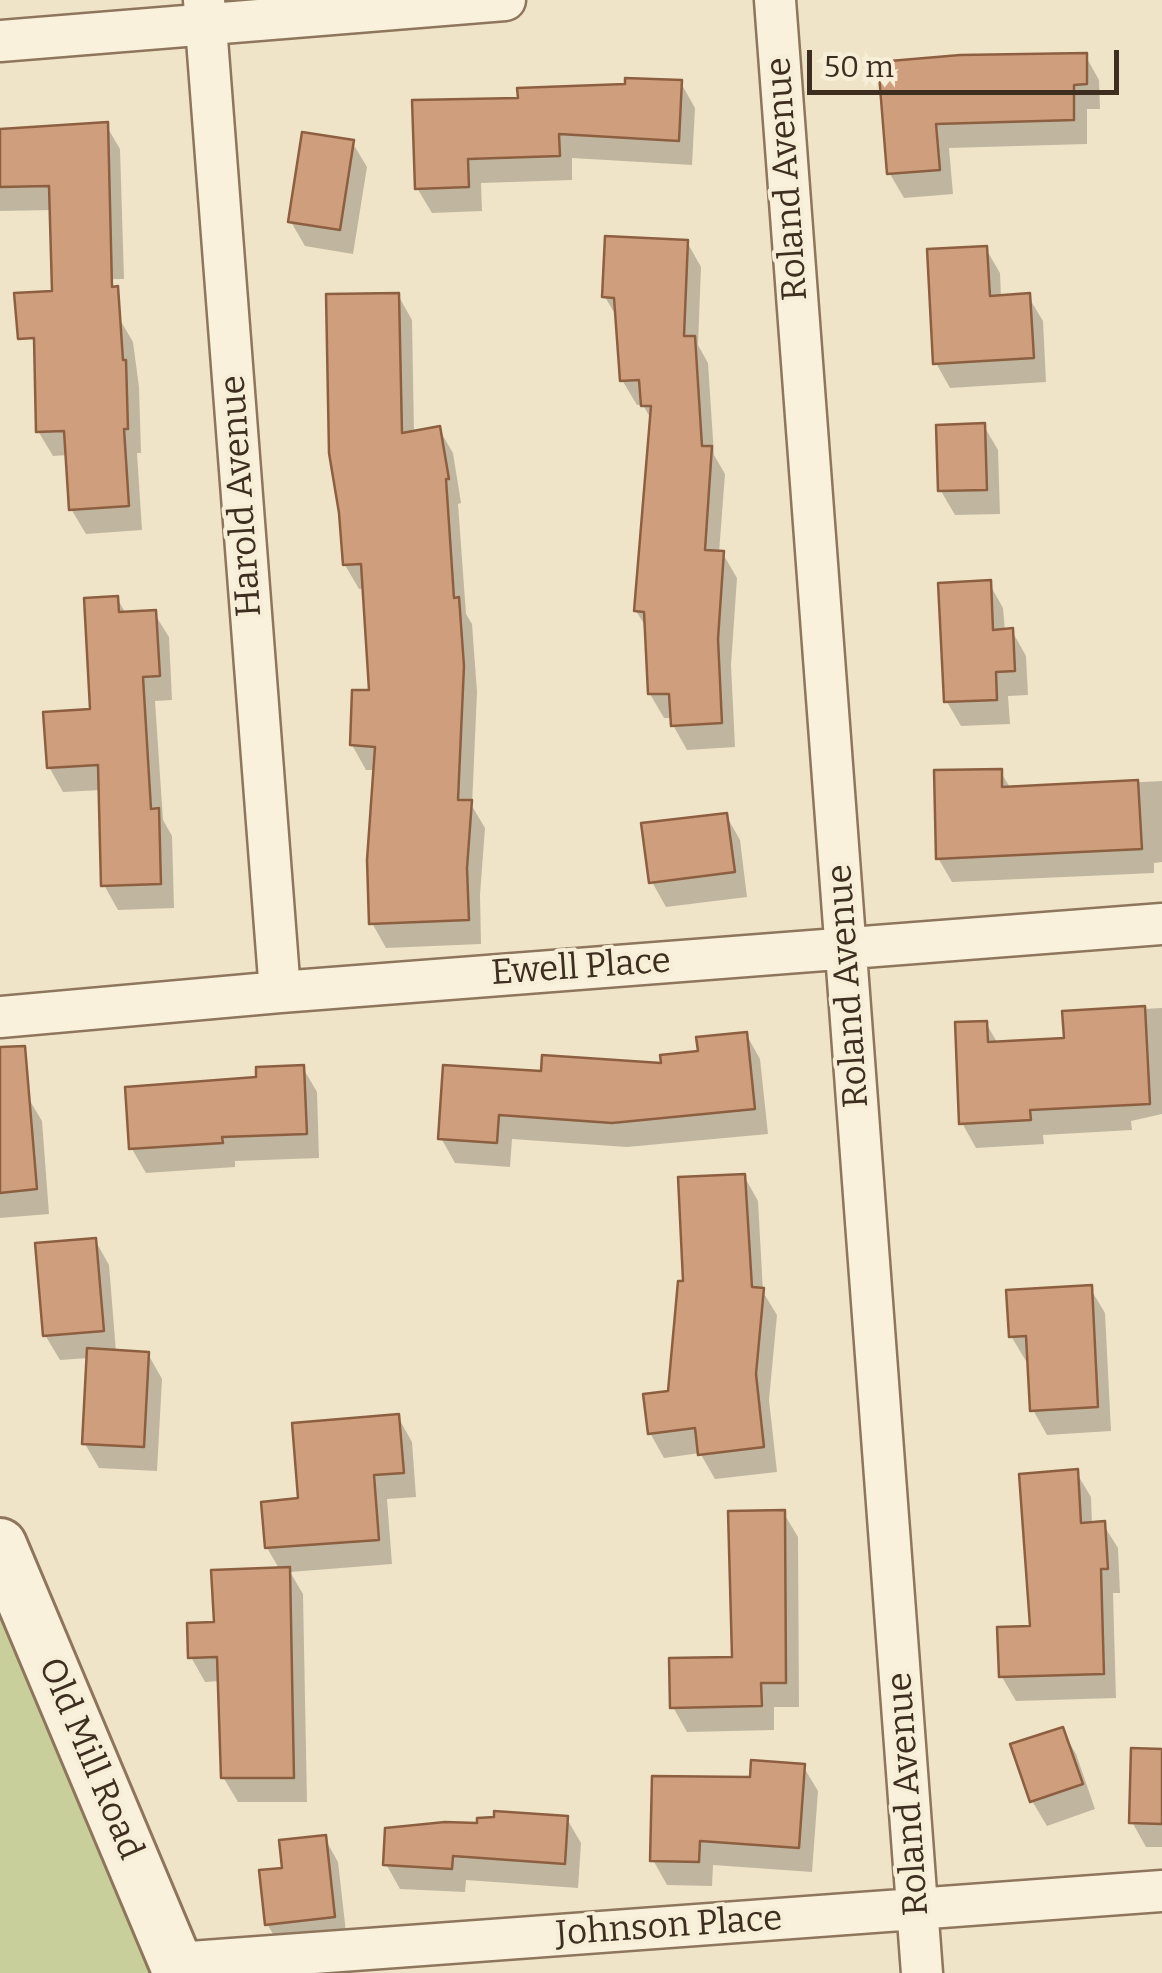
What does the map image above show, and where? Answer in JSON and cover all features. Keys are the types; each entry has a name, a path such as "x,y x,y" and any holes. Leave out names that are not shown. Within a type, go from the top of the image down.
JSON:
{"street":[{"path":"0,41 205,11 505,0"},
{"name":"Roland Avenue","path":"775,0 922,1973"},
{"name":"Harold Avenue","path":"205,11 280,992"},
{"name":"Ewell Place","path":"0,1018 280,992 1162,924"},
{"name":"Old Mill Road","path":"0,1546 178,1968"},
{"name":"Johnson Place","path":"178,1968 1162,1891"}],"green space":[{"path":"0,1600 156,1973 0,1973"}],"building":[{"path":"1087,53 1087,84 1074,85 1074,120 936,124 940,170 887,174 878,62 960,55"},
{"path":"625,78 682,80 679,141 559,134 560,156 468,159 469,187 415,189 412,100 518,98 517,88 625,84"},
{"path":"108,122 112,287 118,286 126,360 128,429 124,429 129,506 69,510 64,431 36,432 34,338 18,339 14,293 52,291 49,186 0,187 0,129"},
{"path":"302,132 354,140 340,230 288,222"},
{"path":"605,236 688,240 684,336 695,336 702,446 712,446 705,550 724,551 718,639 722,723 671,726 669,694 648,694 644,612 634,611 651,406 641,406 639,380 620,381 614,298 602,297"},
{"path":"987,246 990,296 1030,293 1034,358 933,364 927,249"},
{"path":"399,293 402,433 440,426 449,479 454,598 459,597 464,666 458,800 472,800 467,868 469,920 369,924 367,860 375,747 350,745 352,690 369,690 361,564 343,565 329,453 326,294"},
{"path":"985,423 987,490 938,491 936,425"},
{"path":"991,580 993,630 1013,628 1015,671 996,672 997,700 944,702 938,583"},
{"path":"118,596 119,612 156,610 160,676 143,677 151,809 159,808 161,884 101,886 98,765 47,768 43,712 90,709 84,598"},
{"path":"1002,769 1002,787 1138,780 1142,849 936,859 934,770"},
{"path":"727,813 735,872 649,883 641,823"},
{"path":"1145,1006 1150,1104 1030,1110 1031,1120 959,1124 955,1022 987,1021 988,1042 1064,1038 1062,1011"},
{"path":"747,1032 755,1109 612,1123 499,1115 497,1143 438,1139 443,1065 541,1071 542,1055 661,1063 660,1055 698,1051 696,1037"},
{"path":"25,1046 37,1189 0,1193 0,1047"},
{"path":"304,1065 307,1134 222,1137 223,1143 129,1149 125,1087 256,1077 256,1067"},
{"path":"745,1174 752,1287 764,1288 756,1374 764,1447 698,1455 695,1428 648,1434 643,1394 668,1391 678,1281 683,1281 678,1177"},
{"path":"96,1238 104,1331 43,1336 35,1243"},
{"path":"1092,1285 1098,1407 1030,1411 1026,1336 1009,1337 1006,1290"},
{"path":"87,1348 149,1352 144,1447 82,1444"},
{"path":"399,1414 404,1473 374,1475 379,1540 265,1548 261,1502 298,1498 292,1423"},
{"path":"1078,1469 1081,1523 1105,1521 1108,1569 1101,1569 1104,1674 999,1677 997,1627 1030,1626 1019,1474"},
{"path":"785,1510 786,1683 761,1683 762,1706 670,1708 669,1658 732,1657 728,1511"},
{"path":"290,1567 294,1778 221,1778 217,1657 188,1658 187,1623 214,1622 211,1570"},
{"path":"1063,1727 1083,1784 1030,1802 1010,1744"},
{"path":"1131,1748 1162,1749 1162,1824 1129,1823"},
{"path":"751,1760 805,1764 799,1848 700,1841 699,1862 650,1861 652,1776 750,1777"},
{"path":"494,1811 568,1816 565,1864 453,1856 452,1869 383,1865 385,1828 477,1823 477,1818 494,1817"},
{"path":"326,1835 335,1917 265,1925 259,1870 282,1868 279,1840"}]}
